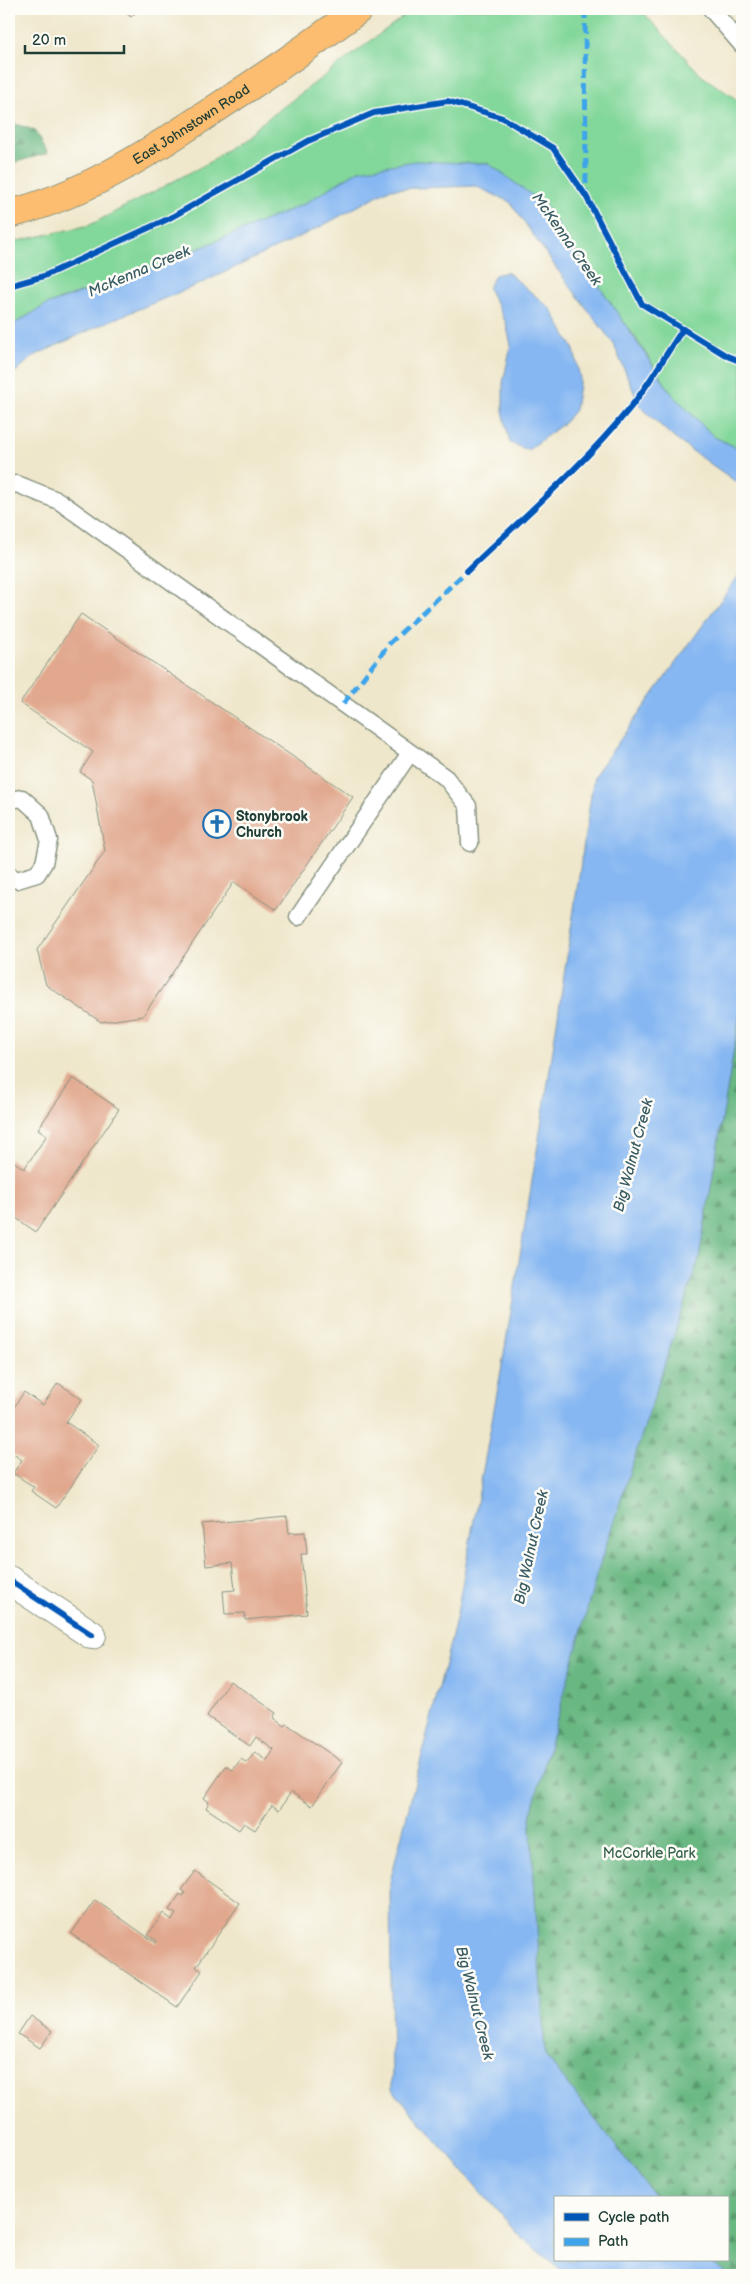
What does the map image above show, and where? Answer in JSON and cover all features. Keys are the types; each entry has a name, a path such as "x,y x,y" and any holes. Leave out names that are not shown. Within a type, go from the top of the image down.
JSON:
{"highway":[{"name":"East Johnstown Road","path":"9,214 89,185 167,141 297,56 359,9"}],"street":[{"path":"9,1580 92,1635"}],"lane":[{"path":"711,9 742,45"},
{"path":"9,485 17,484 59,501 446,778 468,806 470,843"},
{"path":"298,918 410,753"},
{"path":"9,800 22,798 41,815 48,840 44,863 36,874 17,880 9,875"}],"green space":[{"path":"413,9 640,9 702,76 742,103 742,450 714,437 672,394 633,334 489,164 359,170 304,204 160,265 46,305 9,327 9,243 90,225 210,162"},
{"path":"9,122 34,130 48,153 9,164"},
{"name":"McCorkle Park","path":"742,1001 742,2275 729,2275 711,2262 728,2262 728,2196 654,2196 545,2055 530,1817 598,1570 699,1258"}],"water":[{"name":"McKenna Creek","path":"416,161 489,164 544,204 672,394 714,437 742,450 742,486 674,438 640,406 613,343 557,269 510,202 475,186 389,189 322,226 202,283 107,322 34,356 9,377 9,327 46,305 160,265 304,204 359,170"},
{"path":"507,272 551,309 574,350 580,378 575,410 564,423 528,450 510,443 503,411 503,383 511,345 506,323 488,288 495,275"},
{"name":"Big Walnut Creek","path":"742,571 742,1001 699,1258 598,1570 530,1817 545,2055 654,2196 554,2196 554,2262 711,2262 729,2275 568,2275 519,2236 392,2089 390,1882 455,1624 503,1360 547,1089 594,776"}],"building":[{"path":"122,9 139,9 131,17"},
{"name":"Stonybrook Church","path":"81,614 353,797 276,910 234,882 143,1016 101,1022 46,985 37,950 105,851 92,780 80,772 93,752 20,703"},
{"path":"73,1078 119,1109 36,1232 9,1213 9,1158 24,1169 47,1135 38,1129"},
{"path":"58,1383 82,1399 66,1422 99,1445 56,1508 31,1491 34,1487 13,1473 22,1460 9,1451 9,1415 24,1392 43,1405"},
{"path":"287,1516 289,1533 305,1532 307,1554 301,1554 307,1614 245,1620 245,1613 225,1614 223,1591 235,1590 232,1563 206,1566 202,1524"},
{"path":"230,1681 277,1713 274,1718 285,1726 287,1724 342,1762 312,1806 291,1792 279,1810 272,1805 255,1830 244,1823 239,1830 206,1808 209,1802 204,1798 226,1766 233,1770 241,1759 247,1763 255,1752 267,1761 274,1750 256,1737 250,1746 207,1716"},
{"path":"195,1871 240,1903 196,1967 202,1971 177,2007 71,1934 95,1900 156,1943 157,1941 148,1935 163,1913 172,1920 176,1914 169,1910 180,1894 183,1896 185,1893 181,1890"},
{"path":"30,2016 52,2031 40,2048 18,2034"}],"marked path":[{"path":"585,9 586,194"},
{"path":"343,704 390,643 469,569"}],"cycle path":[{"path":"9,286 44,276 168,219 308,141 374,113 448,101 503,118 553,148 586,196 642,304 727,356 742,362"},
{"path":"467,571 551,492 611,431 643,390 683,329"},
{"path":"9,1580 92,1635"}],"place":[{"name":"Stonybrook Church","path":"217,824"}]}
